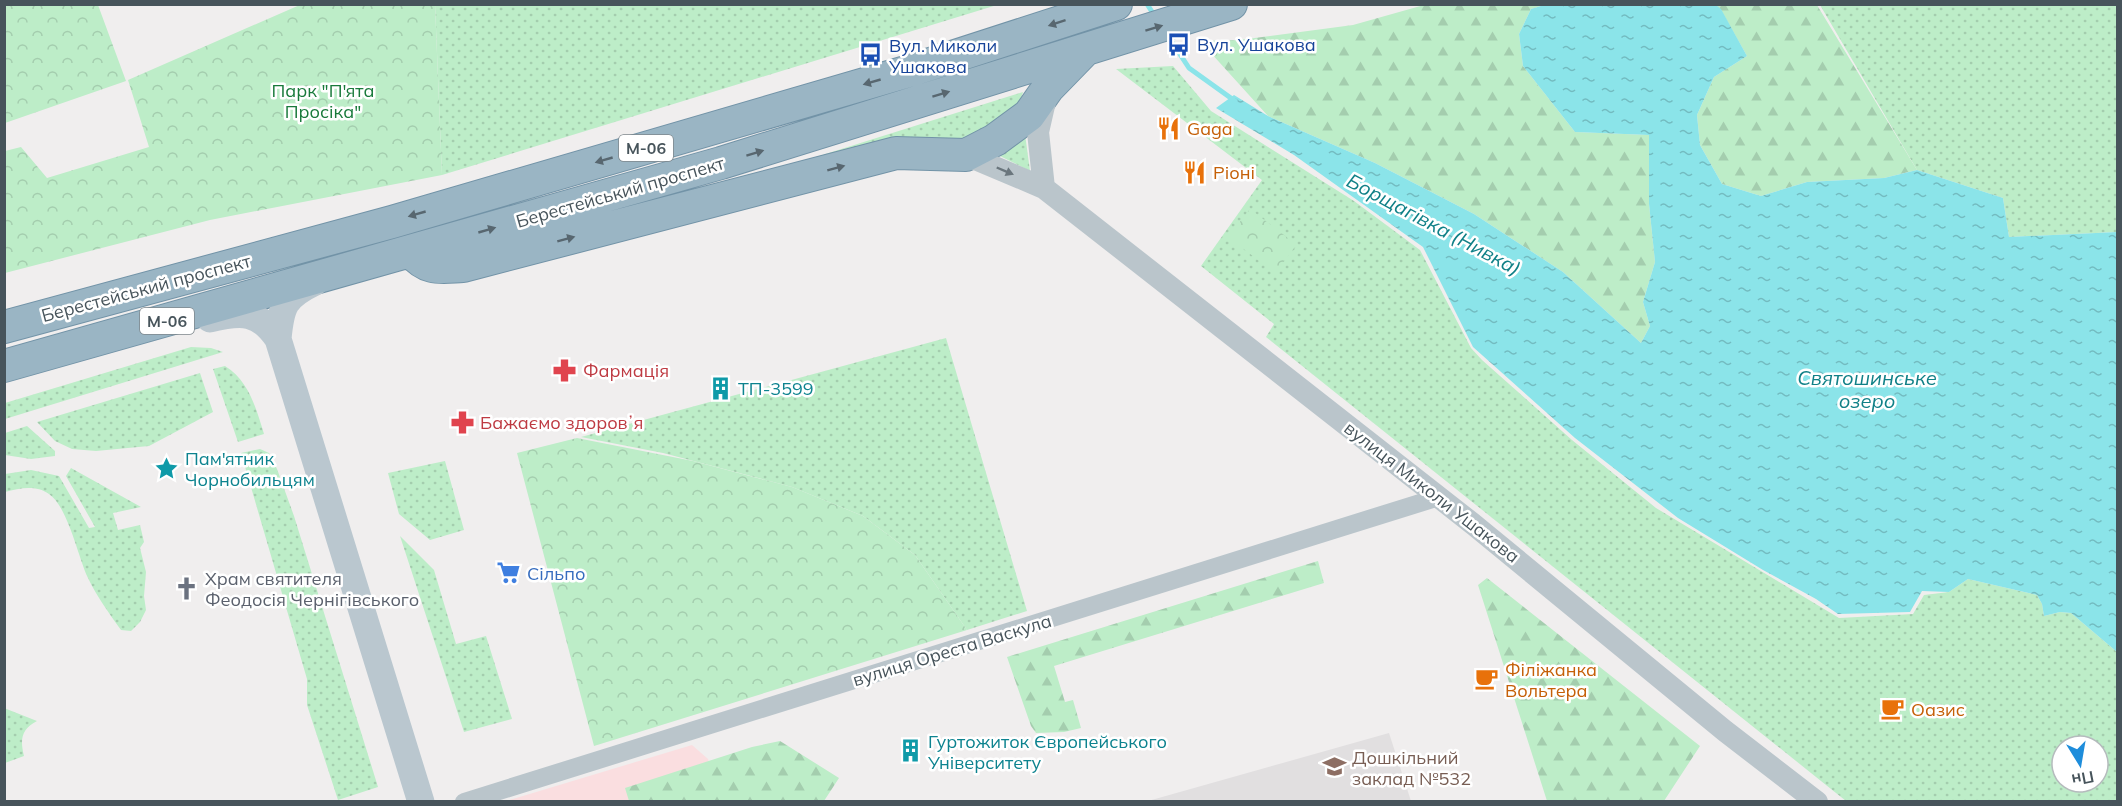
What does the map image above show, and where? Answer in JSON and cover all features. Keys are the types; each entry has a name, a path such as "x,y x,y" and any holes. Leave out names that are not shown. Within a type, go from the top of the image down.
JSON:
{"highway":[{"name":"Берестейський проспект","path":"4,366 721,163 1231,4"},
{"name":"Берестейський проспект","path":"4,327 404,218 909,71 1115,5"},
{"path":"412,252 420,261 433,267 464,266 896,153 966,155 995,141 1029,115 1048,88 1086,48"}],"main road":[{"path":"278,339 280,315 287,301 302,288 330,275"},
{"path":"4,374 228,314 248,314 269,325 278,339 421,801"}],"street":[{"path":"1044,188 1038,132 1048,88"},
{"name":"вулиця Миколи Ушакова","path":"966,155 1044,188 1439,497 1725,731 1817,801"},
{"name":"вулиця Ореста Васкула","path":"464,801 1439,497"}],"shaded area":[{"name":"Дошкільний заклад №532","path":"1389,733 1411,801 1148,801"},
{"path":"692,745 708,759 720,801 503,802"}],"green space":[{"name":"Парк \"П'ята Просіка\"","path":"302,4 435,5 442,175 210,220 5,273 5,151 21,147 47,178 149,147 128,80"},
{"path":"435,4 997,5 442,175"},
{"path":"4,5 98,5 126,81 5,123"},
{"path":"1424,5 1544,5 1531,9 1519,34 1523,66 1575,132 1649,135 1649,204 1655,262 1643,302 1650,326 1641,343 1563,272 1474,214 1375,163 1268,116 1200,41 1239,40 1353,25"},
{"path":"1716,5 1817,5 1917,170 1884,178 1807,182 1761,196 1722,184 1700,145 1697,115 1714,77 1747,56"},
{"path":"1820,5 2117,5 2117,232 2009,237 2003,198 1917,170"},
{"path":"1173,66 1211,111 1354,201 1420,250 1471,348 1572,440 1656,508 1839,618 1913,614 1924,595 1949,592 1968,579 2037,595 2042,604 2044,616 2060,612 2071,613 2117,652 2117,801 1846,801 1266,337 1274,324 1201,266 1262,180 1116,69"},
{"path":"1023,92 1019,104 979,137 800,162"},
{"path":"1025,134 1030,171 998,155"},
{"path":"1250,209 1297,245 1275,273 1228,237"},
{"path":"946,338 1027,611 967,630 915,555 863,516 792,487 663,453 581,437"},
{"path":"191,347 211,348 223,352 5,419 5,403"},
{"path":"225,366 246,387 264,434 238,442 213,369"},
{"path":"200,373 213,412 149,446 96,451 72,449 55,441 37,422"},
{"path":"27,426 55,451 55,456 31,459 5,455 5,433"},
{"path":"577,438 693,461 792,487 863,516 915,555 967,630 594,746 517,453"},
{"path":"260,449 269,453 294,516 378,787 338,800 307,705 307,679 241,453"},
{"path":"445,461 464,530 430,540 399,514 388,473"},
{"path":"71,468 141,507 113,513 118,530 140,525 144,542 140,548 146,572 144,596 146,610 140,622 131,631 121,630 95,592 67,521 56,500 44,491 33,488 5,492 5,474 31,470 59,476 89,528 95,527 66,476"},
{"path":"400,536 434,570 456,644 486,636 512,719 464,732"},
{"path":"1318,561 1324,583 1054,666 1065,702 1073,700 1081,728 1064,732 1036,733 1031,726 1007,657"},
{"path":"1487,578 1700,746 1664,801 1547,801 1478,585"},
{"path":"4,708 37,721 25,731 23,736 24,756 5,763"},
{"path":"780,741 839,778 824,801 629,801 625,788 752,747"}],"water":[{"name":"Святошинське озеро","path":"1544,5 1716,5 1721,9 1747,56 1714,77 1697,115 1700,145 1722,184 1761,196 1807,182 1884,178 1917,170 2003,198 2009,237 2117,232 2117,652 2071,613 2060,612 2044,616 2042,604 2037,595 1968,579 1949,592 1922,591 1910,612 1838,614 1816,599 1763,570 1678,518 1575,438 1473,347 1423,247 1294,155 1216,108 1234,95 1268,116 1375,163 1474,214 1563,272 1641,343 1650,326 1643,302 1655,262 1649,204 1649,135 1575,132 1523,66 1519,34 1531,9"}],"waterway":[{"name":"Борщагівка (Нивка)","path":"1147,4 1156,18"},
{"name":"Борщагівка (Нивка)","path":"1168,36 1189,68 1235,101"}],"place":[{"name":"Вул. Ушакова","path":"1179,44"},
{"name":"Вул. Миколи Ушакова","path":"871,55"},
{"name":"Gaga","path":"1169,128"},
{"name":"Ріоні","path":"1195,172"},
{"name":"Фармація","path":"565,370"},
{"name":"ТП-3599","path":"720,388"},
{"name":"Бажаємо здоровʼя","path":"462,422"},
{"name":"Пам'ятник Чорнобильцям","path":"167,468"},
{"name":"Сільпо","path":"509,573"},
{"name":"Храм святителя Феодосія Чернігівського","path":"187,588"},
{"name":"Філіжанка Вольтера","path":"1487,679"},
{"name":"Оазис","path":"1893,709"},
{"name":"Гуртожиток Європейського Університету","path":"910,751"},
{"name":"Дошкільний заклад №532","path":"1334,767"}]}
